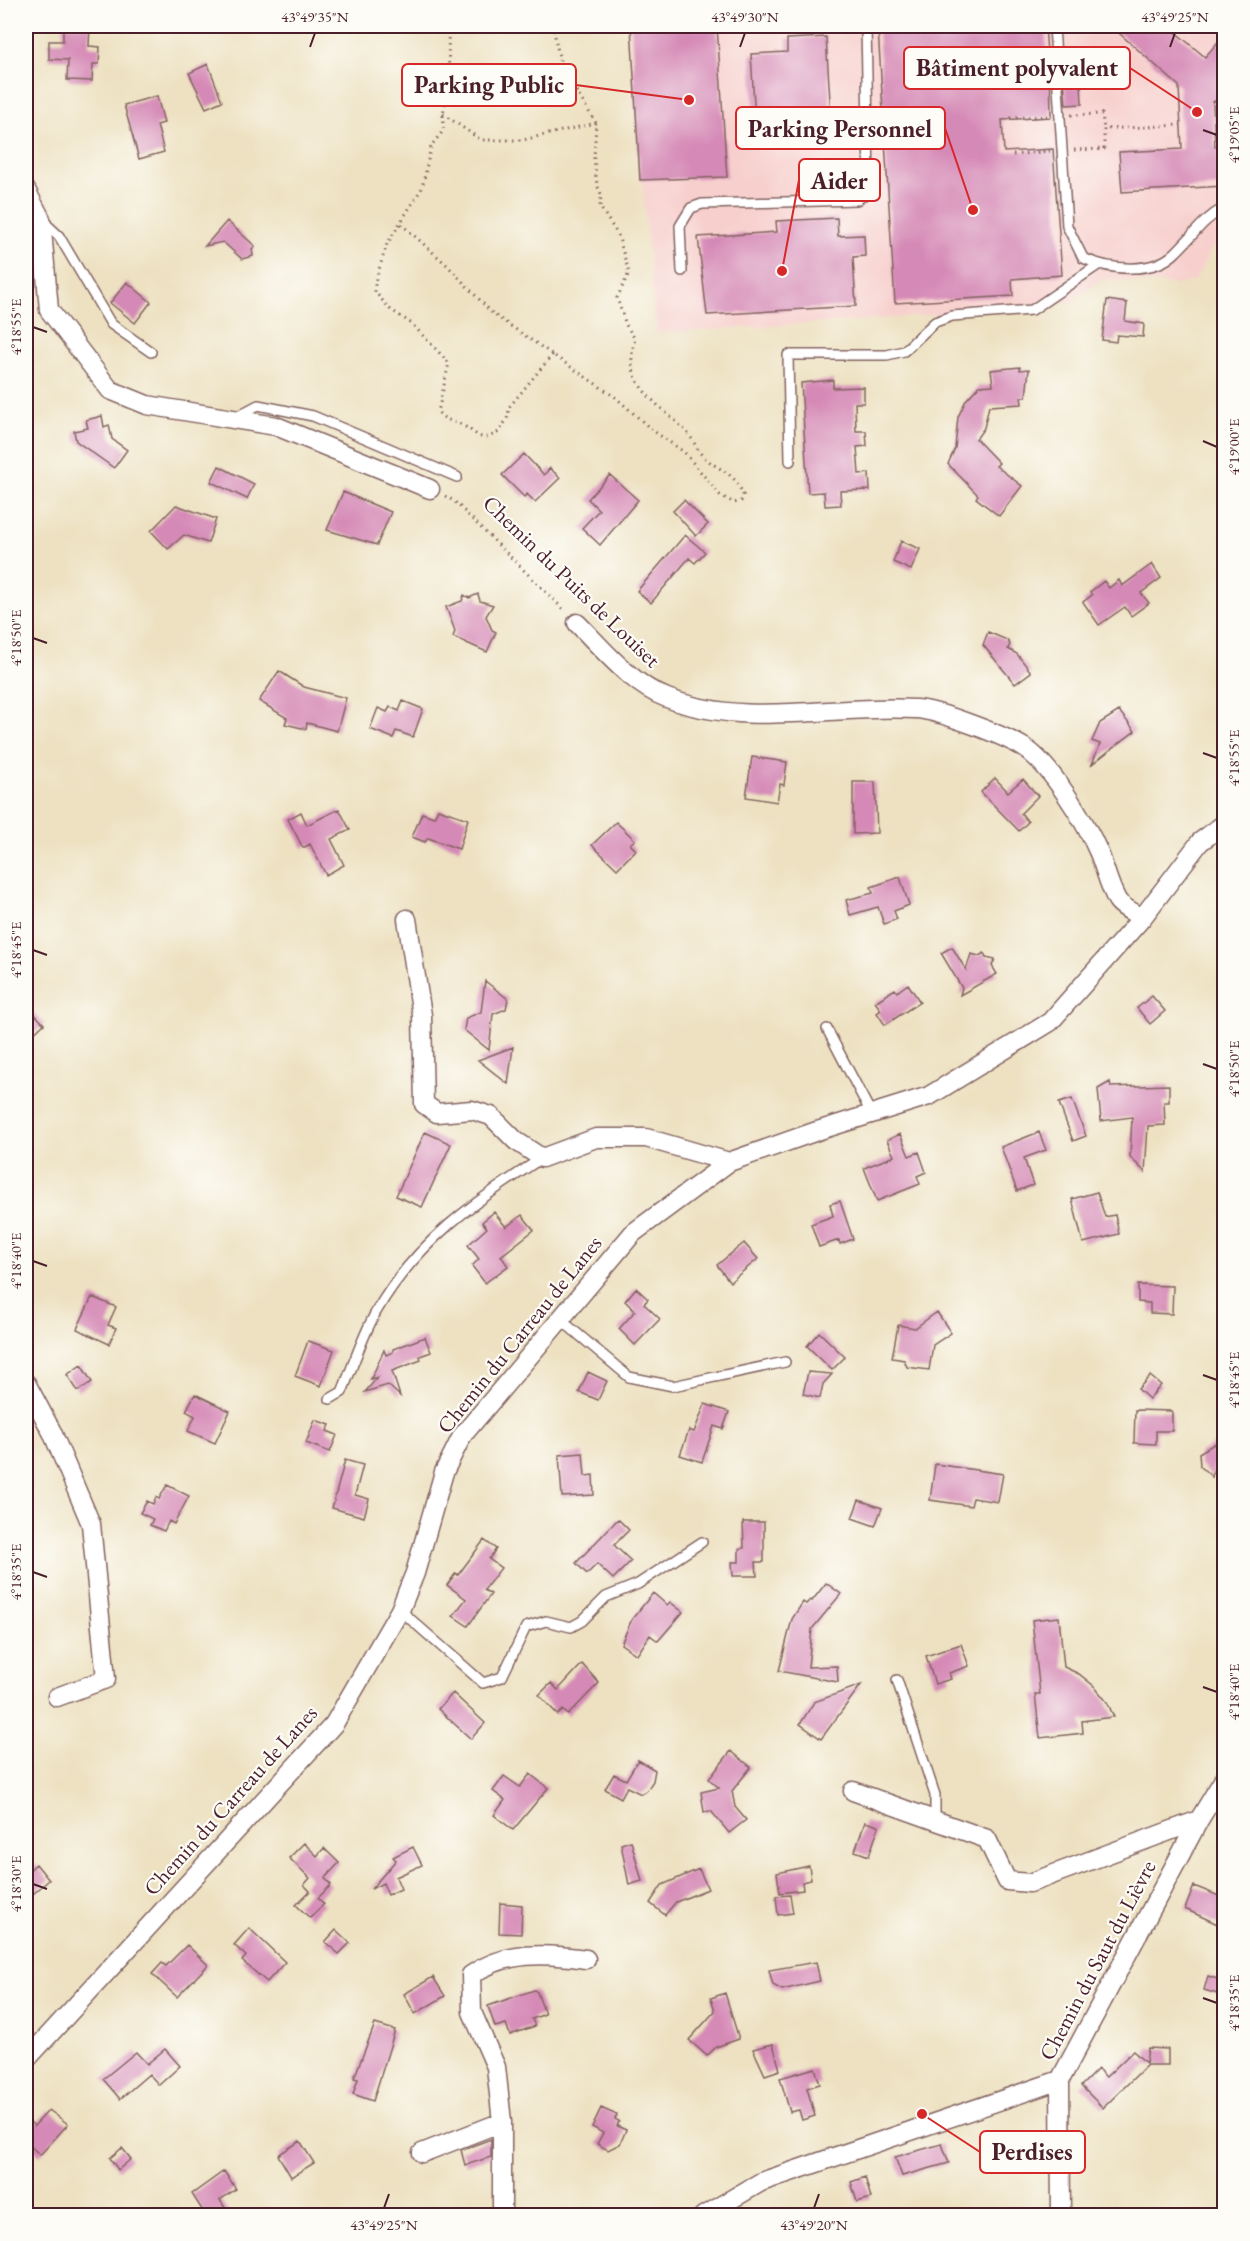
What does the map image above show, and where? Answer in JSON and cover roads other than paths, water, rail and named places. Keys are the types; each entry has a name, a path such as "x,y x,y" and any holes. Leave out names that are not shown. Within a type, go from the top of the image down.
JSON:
{"street":[{"path":"26,190 42,219 49,310 110,390 147,405 276,426 430,489"},
{"name":"Chemin du Puits de Louiset","path":"577,623 609,655 650,689 667,698 713,711 778,714 848,708 919,709 994,733 1024,747 1037,758 1083,819 1118,902 1142,918"},
{"name":"Chemin du Carreau de Lanes","path":"26,2060 334,1724 400,1610 415,1573 444,1472 462,1436 633,1233 729,1162 817,1131 929,1096 1050,1022 1142,918 1200,842 1224,824"},
{"path":"407,920 422,1015 424,1104 437,1113 472,1110 491,1116 516,1141 542,1158 596,1138 646,1138 729,1162"},
{"path":"26,1383 52,1432 91,1524 106,1679 57,1697"},
{"name":"Chemin du Saut du Lièvre","path":"703,2216 761,2182 1060,2080 1199,1820 1224,1779"},
{"path":"853,1791 987,1839 1006,1881 1030,1883 1199,1820"},
{"path":"502,2216 502,2122 496,2067 472,2012 471,1975 487,1964 512,1957 555,1954 586,1959"},
{"path":"1060,2080 1061,2216"},
{"path":"422,2153 502,2122"}],"lane":[{"path":"682,271 680,226 691,208 702,204 857,200 865,194 869,180 866,26"},
{"path":"1054,26 1067,226 1083,258 1098,265 1128,269 1151,265 1175,254 1188,236 1209,217 1224,208"},
{"path":"42,219 59,237 111,324 151,352"},
{"path":"790,461 788,355 887,355 904,351 935,322 952,316 1032,310 1098,265"},
{"path":"237,420 243,413 258,405 313,416 458,477"},
{"path":"827,1029 872,1115"},
{"path":"330,1399 342,1392 376,1313 406,1270 444,1227 471,1204 542,1158"},
{"path":"560,1319 629,1377 673,1386 784,1362"},
{"path":"400,1610 483,1683 502,1677 526,1627 546,1621 571,1627 582,1621 606,1597 638,1584 702,1542"},
{"path":"897,1680 935,1795 935,1821"}],"place":[{"name":"Parking Public","path":"689,100"},
{"name":"Bâtiment polyvalent","path":"1197,112"},
{"name":"Parking Personnel","path":"973,210"},
{"name":"Aider","path":"782,271"},
{"name":"Perdises","path":"922,2114"}]}
